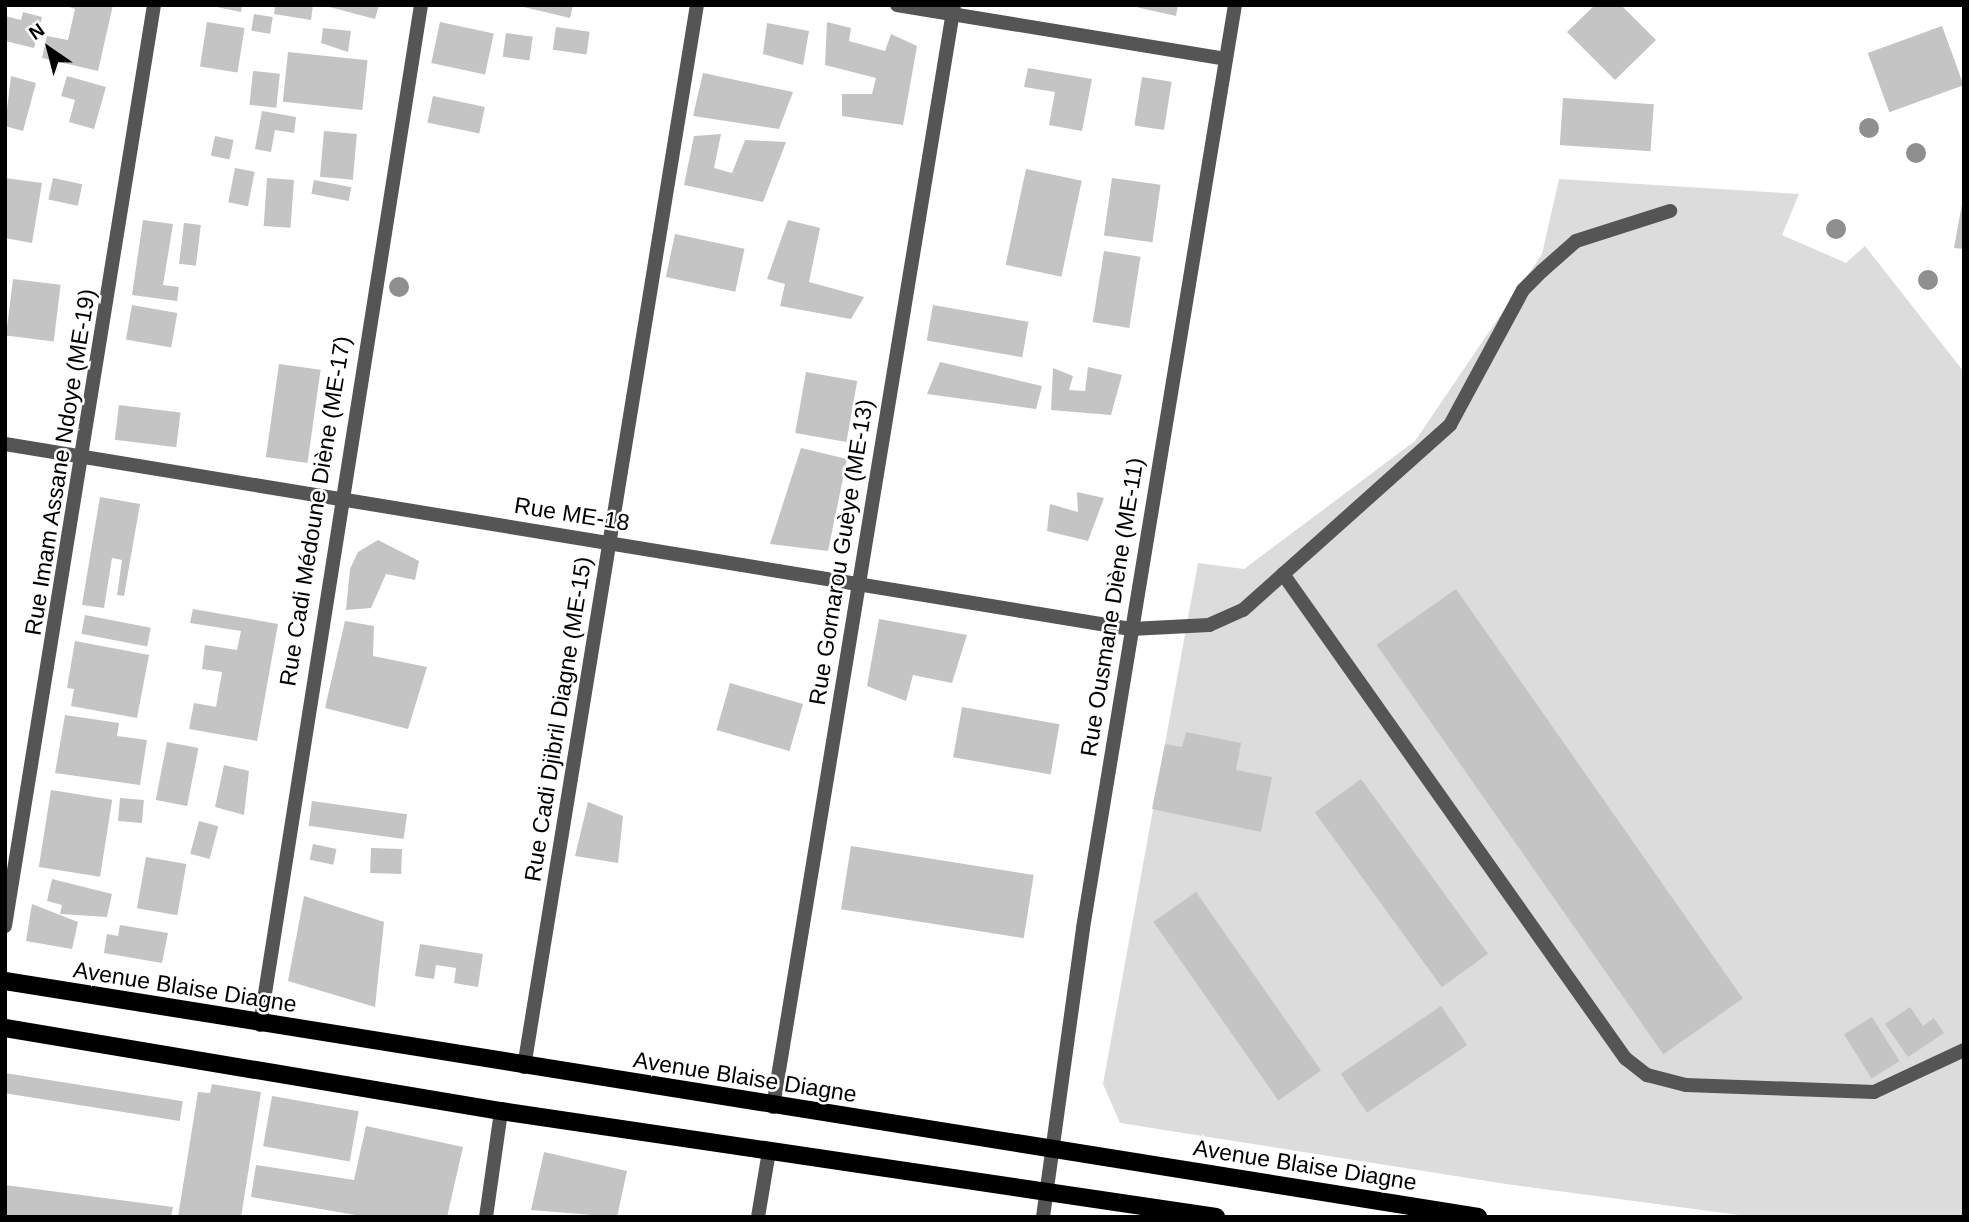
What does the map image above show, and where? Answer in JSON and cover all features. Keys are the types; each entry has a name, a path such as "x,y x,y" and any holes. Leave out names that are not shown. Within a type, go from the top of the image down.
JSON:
{"main road":[{"name":"Avenue Blaise Diagne","path":"5,981 260,1025 1478,1217"},
{"path":"5,1028 501,1111 1216,1217"}],"street":[{"name":"Rue Imam Assane Ndoye (ME-19)","path":"5,926 86,457 154,5"},
{"name":"Rue Cadi Médoune Diène (ME-17)","path":"260,1025 339,499 422,5"},
{"name":"Rue Cadi Djibril Diagne (ME-15)","path":"524,1067 697,5"},
{"path":"897,5 954,10 1226,59"},
{"name":"Rue Ousmane Diène (ME-11)","path":"1043,1217 1131,629 1235,5"},
{"name":"Rue Gornarou Guèye (ME-13)","path":"773,1107 954,10"},
{"name":"Rue ME-18","path":"5,444 1131,629 1209,625 1243,610 1450,425 1502,325 1542,271 1576,242 1671,211"},
{"path":"1283,574 1625,1058 1647,1075 1686,1085 1874,1092 1964,1050"},
{"path":"486,1217 501,1111"},
{"path":"758,1217 769,1151"}],"shaded area":[{"path":"1559,179 1799,194 1782,235 1846,263 1865,246 1964,372 1964,1217 1755,1217 1506,1184 1120,1123 1103,1084 1198,563 1244,569 1415,441 1542,254"}],"building":[{"path":"64,5 113,5 98,71 42,58 47,36 68,40 75,9"},
{"path":"207,5 242,5 241,12"},
{"path":"275,5 313,5 311,20 274,14"},
{"path":"322,5 379,5 375,19"},
{"path":"515,5 573,5 570,18"},
{"path":"1127,5 1178,5 1176,16"},
{"path":"1595,5 1621,5 1656,40 1615,80 1567,32"},
{"path":"23,12 42,17 34,48 5,41 5,16 21,20"},
{"path":"254,14 273,17 270,34 251,31"},
{"path":"207,22 245,28 237,72 200,66"},
{"path":"440,22 494,33 485,75 431,63"},
{"path":"827,22 851,28 849,41 885,51 891,34 917,46 903,125 842,116 842,94 872,94 876,78 825,65"},
{"path":"767,23 809,31 803,65 763,54"},
{"path":"1942,26 1964,85 1889,112 1868,53"},
{"path":"556,27 590,32 586,55 553,50"},
{"path":"323,28 351,31 348,52 321,43"},
{"path":"506,33 533,37 529,61 503,57"},
{"path":"288,52 368,60 362,110 283,102"},
{"path":"1028,68 1092,79 1082,131 1049,125 1055,92 1024,87"},
{"path":"253,71 280,74 276,108 249,105"},
{"path":"703,73 793,92 779,129 693,116"},
{"path":"11,76 36,83 23,131 5,126"},
{"path":"67,76 106,87 94,129 69,122 75,100 61,96"},
{"path":"1142,77 1172,82 1164,130 1134,125"},
{"path":"433,96 485,107 479,133 427,122"},
{"path":"1563,98 1654,104 1650,151 1560,145"},
{"path":"262,111 296,117 294,133 275,130 271,152 255,149"},
{"path":"324,131 357,134 353,180 320,177"},
{"path":"721,134 714,168 732,173 745,140 786,142 763,202 684,185 694,136"},
{"path":"215,136 234,140 229,160 211,156"},
{"path":"235,168 255,172 248,206 228,202"},
{"path":"1026,169 1082,181 1061,277 1006,265"},
{"path":"5,178 42,183 32,243 5,238"},
{"path":"53,178 82,184 78,206 48,200"},
{"path":"267,178 294,180 291,228 264,226"},
{"path":"1112,178 1161,185 1152,242 1104,235"},
{"path":"314,180 351,187 349,201 311,194"},
{"path":"1964,193 1964,249 1954,248"},
{"path":"143,220 173,224 163,285 179,287 177,301 132,295"},
{"path":"788,220 820,228 809,282 864,297 851,319 780,306 785,284 767,279"},
{"path":"184,223 201,225 196,266 179,264"},
{"path":"675,234 744,249 735,292 666,277"},
{"path":"1104,251 1141,257 1129,328 1093,322"},
{"path":"13,279 61,285 54,341 6,336"},
{"path":"132,305 177,313 171,347 126,339"},
{"path":"933,305 1029,322 1022,357 927,340"},
{"path":"940,362 1042,386 1036,409 927,394"},
{"path":"279,364 321,370 308,463 266,457"},
{"path":"1088,367 1122,375 1111,415 1051,410 1053,368 1073,376 1069,390 1085,391"},
{"path":"806,372 857,381 846,442 795,433"},
{"path":"119,405 181,413 176,447 115,440"},
{"path":"801,448 847,459 828,551 770,544"},
{"path":"1077,492 1104,498 1088,541 1047,531 1050,504 1078,512"},
{"path":"100,497 140,504 124,596 117,595 122,560 112,558 104,608 82,605"},
{"path":"378,540 419,561 415,580 386,574 371,608 346,610 350,569 358,552"},
{"path":"1456,589 1743,999 1663,1054 1377,645"},
{"path":"193,609 278,624 257,741 189,729 194,703 216,707 222,672 202,669 205,645 237,650 241,631 190,623"},
{"path":"85,615 151,628 147,646 81,634"},
{"path":"879,619 967,635 952,683 913,675 906,701 867,686"},
{"path":"345,621 374,626 373,656 427,667 408,729 325,708"},
{"path":"75,641 149,655 137,718 71,706 74,689 67,688"},
{"path":"730,683 803,704 790,751 716,730"},
{"path":"962,707 1059,724 1051,774 953,757"},
{"path":"65,715 119,723 117,736 147,740 140,785 55,773"},
{"path":"1186,732 1241,743 1236,770 1272,777 1261,832 1152,809 1165,744 1182,747"},
{"path":"167,742 198,748 187,806 156,800"},
{"path":"224,765 249,771 244,815 215,807"},
{"path":"1361,779 1488,954 1442,987 1315,813"},
{"path":"51,790 112,800 100,877 39,867"},
{"path":"120,798 144,800 142,823 118,821"},
{"path":"312,801 407,814 404,839 309,826"},
{"path":"588,802 623,816 618,863 575,856"},
{"path":"199,821 218,826 210,859 190,854"},
{"path":"313,844 336,849 333,865 310,860"},
{"path":"851,846 1034,875 1024,938 841,909"},
{"path":"371,848 402,849 401,874 370,873"},
{"path":"146,857 186,864 177,915 137,908"},
{"path":"52,879 112,894 107,917 60,914 62,905 47,901"},
{"path":"1196,892 1321,1071 1278,1100 1153,922"},
{"path":"304,896 384,922 375,1007 288,981"},
{"path":"32,904 78,922 72,949 26,941"},
{"path":"120,925 168,933 162,963 104,953 107,934 118,936"},
{"path":"420,944 483,954 478,987 454,983 456,968 436,965 434,979 415,976"},
{"path":"1441,1006 1467,1045 1367,1113 1341,1074"},
{"path":"1910,1007 1923,1026 1934,1018 1944,1033 1908,1057 1885,1024"},
{"path":"1872,1017 1900,1061 1872,1079 1844,1034"},
{"path":"5,1073 183,1101 180,1121 5,1093"},
{"path":"212,1084 261,1092 241,1217 178,1217 198,1092 210,1093"},
{"path":"272,1096 359,1111 350,1162 263,1146"},
{"path":"366,1126 463,1147 447,1217 367,1217 251,1197 256,1165 354,1180"},
{"path":"544,1152 627,1171 617,1217 531,1210"},
{"path":"5,1185 173,1207 171,1217 5,1217"}]}
